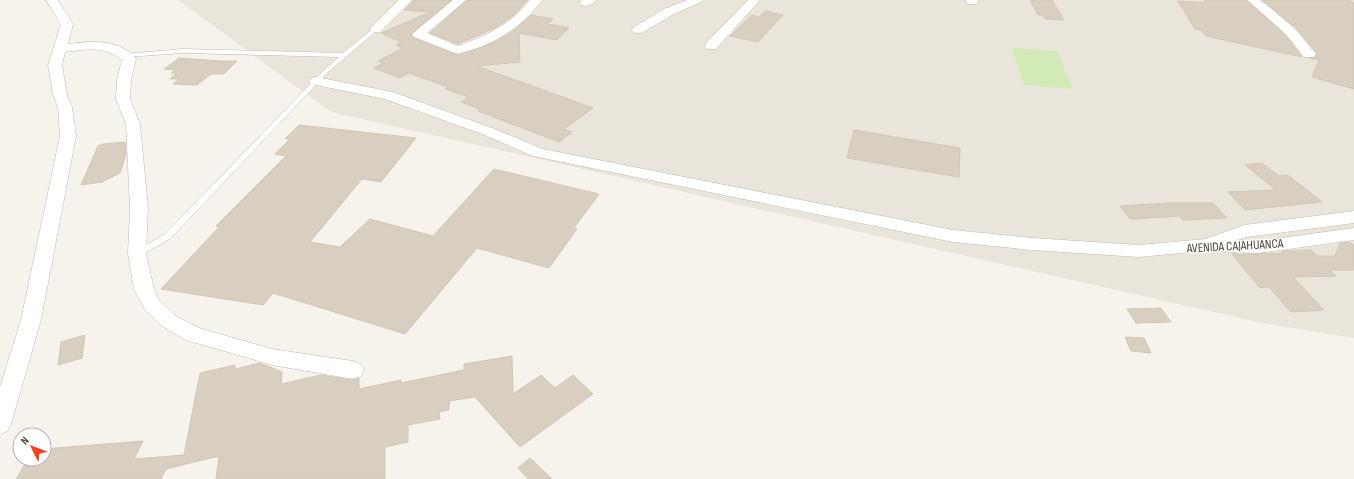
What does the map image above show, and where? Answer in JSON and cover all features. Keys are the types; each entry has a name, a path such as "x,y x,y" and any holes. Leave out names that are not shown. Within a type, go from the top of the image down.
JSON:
{"street":[{"path":"0,424 31,320 66,150 67,121 65,107 60,95 55,65 67,24 52,0"},
{"path":"376,29 406,0"},
{"path":"460,0 418,34 458,50 493,38 508,30 524,16 529,7 536,0"},
{"path":"638,30 663,14 697,0"},
{"path":"710,46 754,0"},
{"path":"1253,0 1292,31 1301,41 1309,54"},
{"path":"60,49 101,45 116,50 129,59 124,80 123,99 133,124 139,208 137,254 144,288 149,301 159,314 180,328 193,334 272,357 353,370"},
{"name":"AVENIDA CAJAHUANCA","path":"316,81 388,95 487,131 539,153 953,236 1032,244 1139,251 1203,245 1258,247 1354,234"},
{"path":"1203,245 1244,231 1354,217"}],"lane":[{"path":"137,254 168,236 316,81 376,29"},
{"path":"125,55 182,51 346,55"}],"shaded area":[{"path":"178,0 1354,0 1354,338 1262,323 331,112"}],"green space":[{"path":"1012,48 1057,51 1073,89 1024,85"}],"building":[{"path":"414,0 451,0 411,34 413,38 457,55 495,42 516,29 531,15 553,19 548,24 569,28 557,40 519,33 520,62 477,66 593,108 564,129 572,132 559,142 478,111 480,109 461,102 469,97 445,89 448,87 409,73 399,78 374,68 383,63 378,61 403,48 396,45 401,42 381,33 430,12 404,10"},
{"path":"467,0 528,0 514,15 497,27 458,44 430,33"},
{"path":"1030,0 1052,0 1064,20 1045,19 1043,15 1038,15"},
{"path":"1204,0 1246,0 1285,35 1302,57 1206,36 1201,30 1195,29 1178,1 1207,3"},
{"path":"1262,0 1349,0 1354,3 1354,89 1312,77 1319,60 1310,58 1315,58 1317,53 1296,28"},
{"path":"765,11 783,15 758,42 730,36 752,15 759,17"},
{"path":"179,58 237,61 224,74 211,74 197,85 173,84 179,79 170,79 176,73 171,73 175,70 164,69"},
{"path":"299,125 416,138 381,182 362,179 310,242 340,247 370,219 433,236 494,169 599,194 574,228 577,229 549,268 477,248 405,334 273,293 263,305 161,289 219,227 216,226 286,156 275,154 290,139 285,139"},
{"path":"854,130 960,148 959,177 847,158"},
{"path":"125,142 126,154 120,173 102,182 81,185 98,146 103,144"},
{"path":"1262,163 1279,176 1288,175 1322,202 1245,210 1228,192 1276,190 1245,165"},
{"path":"1168,203 1213,203 1227,218 1183,220 1180,216 1130,219 1120,206"},
{"path":"1348,242 1354,245 1354,270 1330,270 1336,276 1293,277 1324,310 1291,312 1269,287 1260,288 1232,254 1284,253 1282,251 1311,250 1317,256 1335,256 1340,243"},
{"path":"1161,308 1171,322 1136,323 1127,309"},
{"path":"85,335 82,358 58,365 61,342"},
{"path":"1125,337 1144,338 1151,353 1131,351"},
{"path":"512,356 513,394 541,375 555,388 573,375 593,394 520,447 475,397 449,401 449,410 439,412 440,419 408,425 408,442 385,447 385,479 216,479 219,456 166,469 161,479 16,479 23,467 52,467 52,448 143,441 134,459 184,455 200,373 235,365 235,369 260,363 282,372 281,384 321,375 353,380 359,378 359,389 401,380 401,383 464,370 464,364"},
{"path":"530,458 552,479 528,479 518,468"}]}
